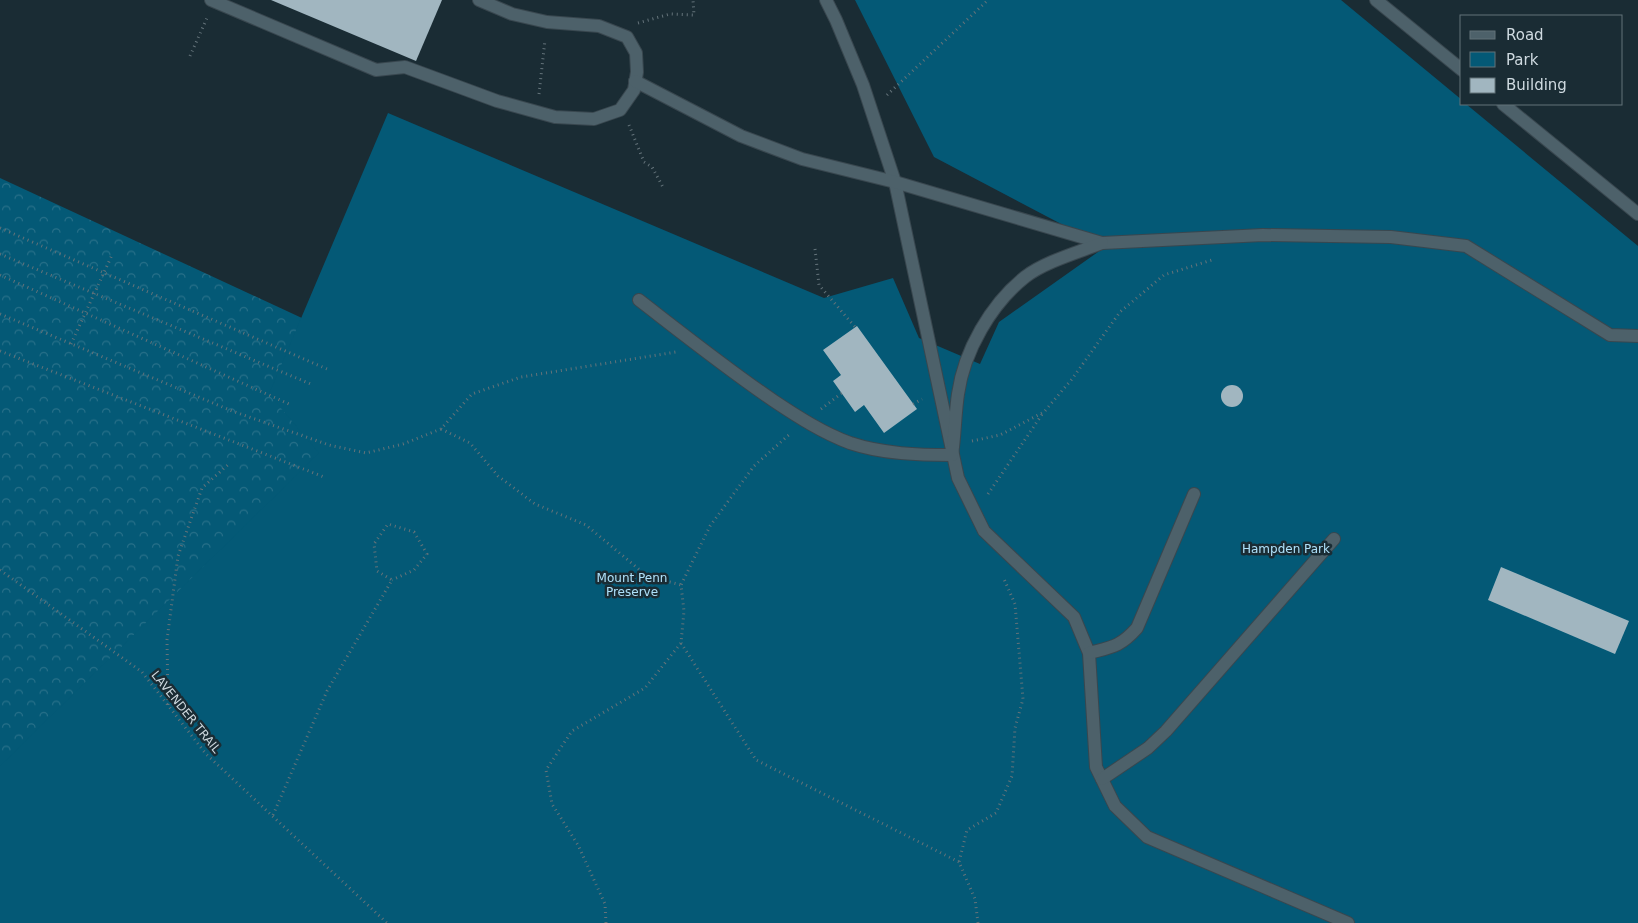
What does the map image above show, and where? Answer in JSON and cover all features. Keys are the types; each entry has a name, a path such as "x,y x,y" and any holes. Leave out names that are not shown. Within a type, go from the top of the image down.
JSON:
{"main road":[{"path":"213,1 376,70 405,67 497,101 555,117 594,119 620,110 634,90 637,72 636,53 627,37 599,26 547,22 512,14 479,0"},
{"path":"826,0 863,85 895,182 958,478 984,531 1074,617 1089,653 1096,767 1116,806 1146,837 1348,923"},
{"path":"1376,0 1460,68"},
{"path":"635,81 741,136 802,159 895,182 1102,242 1263,235 1391,237 1466,246 1610,335 1638,336"},
{"path":"1504,105 1638,214"},
{"path":"953,450 958,392 967,359 983,326 1002,299 1026,276 1102,242"},
{"path":"639,300 744,381 805,421 850,443 919,455 953,450"},
{"path":"1089,653 1111,648 1126,641 1137,628 1194,494"},
{"path":"1102,779 1148,748 1166,731 1334,539"}],"path":[{"path":"639,23 670,14 694,15 693,0"},
{"path":"871,110 988,0"},
{"path":"190,56 213,1"},
{"path":"539,96 547,22"},
{"path":"632,131 644,162 652,167 664,189"},
{"path":"0,228 327,369"},
{"path":"815,249 820,285 855,327"},
{"path":"0,254 313,385"},
{"path":"71,344 112,255"},
{"path":"975,513 1044,412 1072,379 1120,312 1164,275 1215,259"},
{"path":"0,274 289,404"},
{"path":"0,314 232,411 328,444 366,453 403,444 440,429 472,394 521,377 701,348"},
{"path":"0,351 324,478"},
{"path":"953,450 1000,435 1044,412"},
{"path":"606,923 605,904 578,845 552,804 546,770 572,730 645,688 681,643 684,611 681,585 710,526 754,466 805,421"},
{"path":"440,429 470,443 498,476 535,504 586,525 647,576 681,585"},
{"path":"168,706 167,640 178,556 202,488 230,463"},
{"path":"273,815 327,691 392,580 414,570 427,554 414,532 388,524 374,544 377,571 392,580"},
{"name":"LAVENDER TRAIL","path":"0,570 142,672 206,754 387,923"},
{"path":"978,923 975,900 959,862 967,830 996,813 1012,776 1015,728 1023,699 1015,604 1003,577"},
{"path":"681,643 756,760 959,862"}],"green space":[{"name":"Mount Penn Preserve","path":"855,0 1341,0 1460,98 1460,105 1467,105 1638,246 1638,923 0,923 0,766 319,453 269,394 388,113 824,298 893,278 919,338 980,364 999,322 1105,247 934,157"},
{"path":"0,178 403,365 933,923 0,923"}],"building":[{"path":"271,0 442,0 416,61"},
{"path":"857,326 917,409 884,433 864,405 855,412 833,381 841,375 823,350"},
{"path":"1228,385 1236,385 1243,392 1243,400 1236,407 1228,407 1221,400 1221,392"},
{"path":"1501,567 1629,621 1615,654 1488,600"}],"park label":[{"name":"Hampden Park","path":"1286,549"}]}
